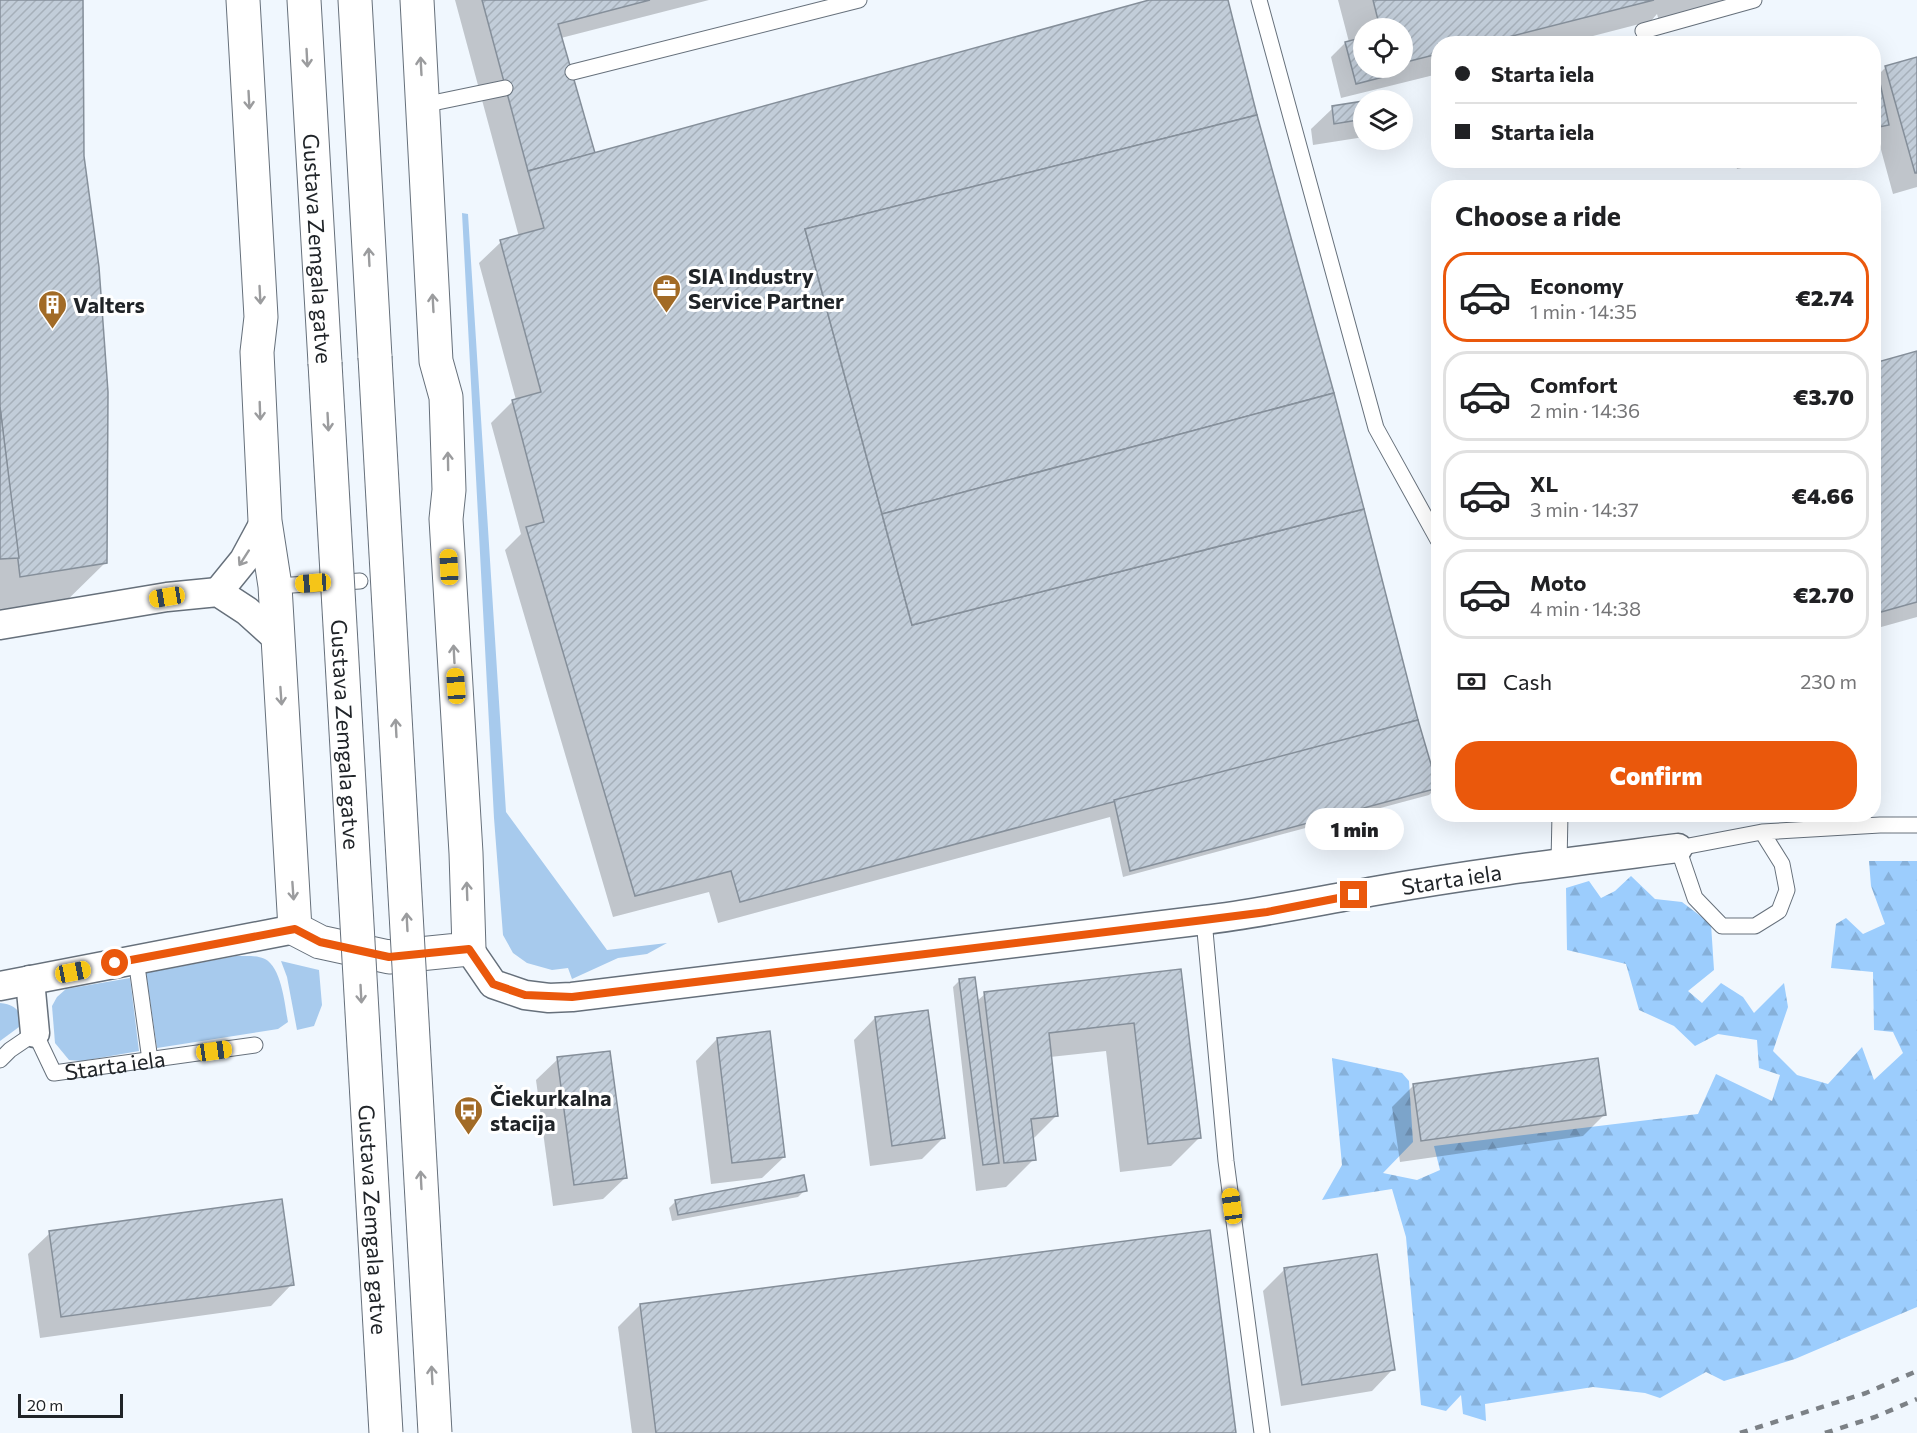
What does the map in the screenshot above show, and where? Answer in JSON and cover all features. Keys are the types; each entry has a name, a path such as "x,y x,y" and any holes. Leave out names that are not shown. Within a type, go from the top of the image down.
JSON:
{"main road":[{"path":"243,0 261,317 257,352 265,521 275,586 295,929 320,942 389,957 469,949 446,519 448,489 446,397 436,361 417,0"},
{"name":"Gustava Zemgala gatve","path":"304,0 386,1433"},
{"path":"355,0 435,1433"}],"street":[{"path":"218,592 244,560 265,521"},
{"path":"0,625 167,597 218,592 247,611 277,638"},
{"name":"Starta iela","path":"469,949 493,984 525,995 572,997 1267,912 1376,891 1559,863 1678,848"},
{"path":"0,986 295,929"},
{"name":"Starta iela","path":"30,980 34,1033"}],"lane":[{"path":"573,72 859,0"},
{"path":"1258,0 1376,428 1431,527"},
{"path":"1643,32 1754,0"},
{"path":"423,105 505,88"},
{"path":"275,586 360,581"},
{"path":"1559,863 1560,822"},
{"name":"Starta iela","path":"1678,848 1762,832 1917,825"},
{"path":"1678,848 1695,898 1722,926 1755,926 1779,911 1787,890 1782,864 1762,832"},
{"path":"1204,920 1226,1161 1262,1433"},
{"path":"136,959 150,1060"},
{"path":"0,1060 34,1033"},
{"name":"Starta iela","path":"34,1033 54,1073 255,1045"}],"shaded area":[{"path":"462,213 468,214 506,812 607,950 667,943 647,954 618,958 572,979 568,968 552,970 527,963 513,953 503,935 494,818"},
{"path":"236,956 258,957 271,964 282,988 288,1022 278,1029 157,1048 146,973"},
{"path":"281,961 319,970 322,1005 314,1026 297,1030 287,977"},
{"path":"130,978 139,1051 82,1061 69,1060 55,1043 52,1006 57,997 66,989"},
{"path":"0,1003 15,1008 23,1022 0,1041"}],"green space":[{"path":"1869,861 1917,861 1917,1307 1795,1359 1724,1381 1706,1372 1660,1398 1645,1393 1593,1387 1485,1404 1486,1421 1463,1414 1461,1395 1446,1411 1421,1405 1406,1237 1392,1189 1322,1200 1342,1165 1332,1058 1402,1073 1409,1081 1413,1142 1383,1173 1417,1180 1440,1170 1434,1146 1698,1114 1716,1074 1772,1101 1780,1075 1759,1068 1757,1040 1718,1034 1695,1046 1674,1026 1639,1010 1626,964 1567,950 1566,888 1589,881 1601,898 1615,891 1631,876 1655,899 1682,902 1711,924 1714,970 1688,991 1702,1003 1721,983 1743,997 1754,1013 1784,983 1788,1007 1773,1051 1797,1075 1828,1084 1862,1047 1874,1080 1903,1053 1893,1032 1874,1030 1873,972 1831,968 1836,924 1846,918 1863,934 1885,924 1871,886"}],"building":[{"name":"Valters","path":"0,0 83,0 84,156 99,267 108,392 107,563 20,577 0,407"},
{"path":"482,0 650,0 558,24 595,153 528,171"},
{"path":"1149,0 1228,0 1257,115 805,229 912,625 1364,509 1418,720 740,902 731,871 635,896 526,527 544,522 512,400 541,392 500,240 544,228 528,171"},
{"path":"1373,0 1654,0 1512,36 1431,36 1431,56 1413,60 1413,18 1378,18"},
{"path":"1353,40 1353,73 1345,42"},
{"path":"1917,57 1917,173 1915,173 1885,66"},
{"path":"1354,78 1379,78 1356,84"},
{"path":"1881,88 1889,125 1881,127"},
{"path":"1353,103 1353,121 1334,124 1332,106"},
{"path":"1257,115 1334,393 882,514 805,229"},
{"path":"1917,351 1917,602 1881,612 1881,361"},
{"path":"1334,393 1364,509 912,625 882,514"},
{"path":"0,407 19,558 0,559"},
{"path":"1418,720 1431,764 1431,790 1130,871 1114,800"},
{"path":"1181,969 1201,1138 1148,1144 1134,1023 1049,1033 1058,1116 1031,1119 1036,1160 1004,1163 984,992"},
{"path":"975,977 999,1163 983,1165 959,979"},
{"path":"928,1010 945,1138 892,1146 875,1017"},
{"path":"770,1031 785,1157 732,1163 717,1038"},
{"path":"610,1051 627,1178 574,1185 557,1057"},
{"path":"1598,1058 1606,1115 1421,1141 1413,1084"},
{"path":"804,1175 807,1191 678,1215 675,1200"},
{"path":"282,1199 294,1285 61,1317 49,1231"},
{"path":"1210,1230 1236,1433 656,1433 640,1304"},
{"path":"1377,1254 1395,1370 1302,1385 1284,1268"}],"railway":[{"path":"1740,1433 1866,1393 1917,1371"},
{"path":"1825,1433 1875,1417 1917,1399"}],"place":[{"name":"SIA Industry Service Partner","path":"667,314"},
{"name":"Valters","path":"52,330"},
{"name":"Čiekurkalna stacija","path":"469,1136"}],"route":[{"path":"115,963 295,929 320,942 389,957 469,949 493,984 525,995 549,998 572,997 1267,912 1354,895"}]}
